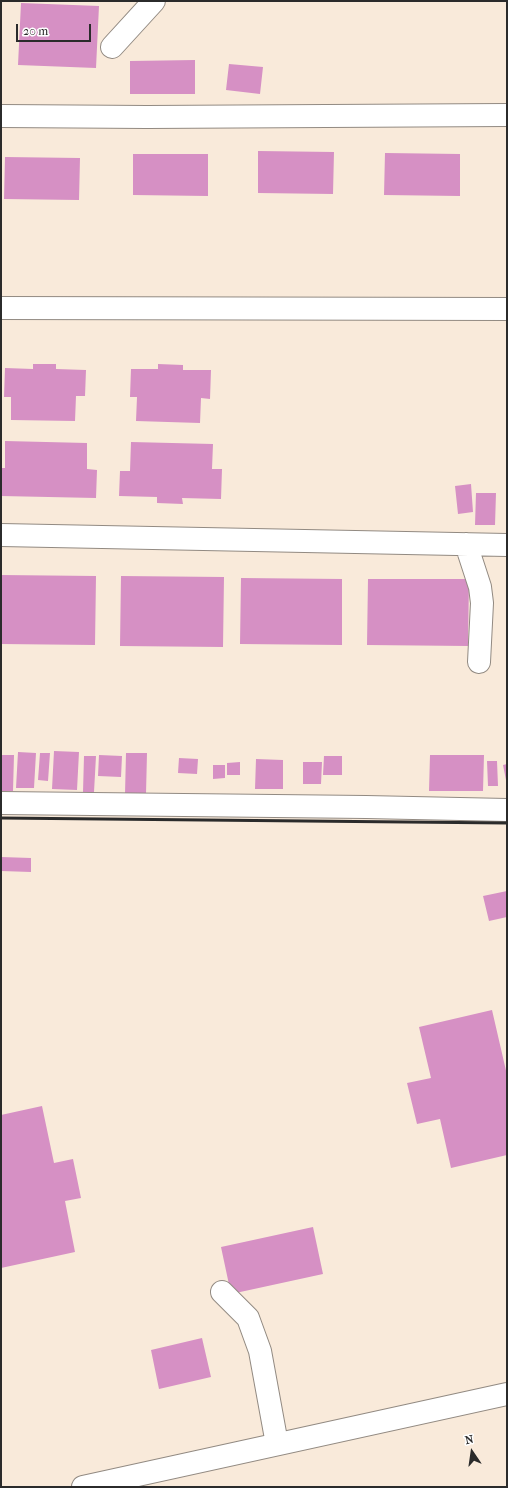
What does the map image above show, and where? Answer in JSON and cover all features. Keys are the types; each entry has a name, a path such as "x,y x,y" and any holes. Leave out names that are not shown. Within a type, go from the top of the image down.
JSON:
{"street":[{"path":"112,47 154,1"},
{"path":"1,116 154,117 507,115"},
{"path":"1,308 507,309"},
{"path":"1,536 507,545"},
{"path":"466,544 480,587 482,602 479,662"},
{"path":"1,803 507,810"},
{"path":"222,1292 248,1318 260,1351 277,1444"},
{"path":"84,1487 507,1394"}],"building":[{"path":"21,3 99,6 96,68 18,65"},
{"path":"195,60 195,94 130,94 130,61"},
{"path":"229,64 263,67 260,94 226,90"},
{"path":"258,151 334,152 333,194 258,193"},
{"path":"385,153 460,154 460,196 384,195"},
{"path":"133,154 208,154 208,196 133,195"},
{"path":"5,157 80,158 79,200 4,199"},
{"path":"33,364 56,364 56,369 86,370 85,396 76,396 75,421 11,420 11,397 4,397 5,368 33,369"},
{"path":"158,364 183,365 183,370 211,370 210,399 201,398 200,423 136,421 137,397 130,397 131,369 158,369"},
{"path":"5,441 87,443 87,469 97,470 96,498 1,496 1,468 5,468"},
{"path":"131,442 213,444 212,469 222,469 221,499 182,498 183,504 157,503 157,497 119,496 120,471 130,471"},
{"path":"471,484 473,512 458,514 455,486"},
{"path":"476,493 496,493 495,525 475,525"},
{"path":"1,575 96,576 95,645 1,644"},
{"path":"121,576 224,577 223,647 120,646"},
{"path":"241,578 342,579 342,645 240,644"},
{"path":"368,579 469,579 468,646 367,645"},
{"path":"54,751 79,752 77,790 52,789"},
{"path":"18,752 36,753 34,788 16,788"},
{"path":"40,753 50,753 48,781 38,780"},
{"path":"126,753 147,753 146,794 125,794"},
{"path":"1,755 14,755 13,791 1,791"},
{"path":"99,755 122,756 121,777 98,776"},
{"path":"430,755 484,755 483,791 429,791"},
{"path":"84,756 96,756 94,792 83,792"},
{"path":"324,756 342,756 342,775 323,775"},
{"path":"179,758 198,759 197,774 178,773"},
{"path":"256,759 283,760 283,789 255,789"},
{"path":"487,761 497,761 498,786 488,786"},
{"path":"240,762 240,775 227,775 227,763"},
{"path":"303,762 322,762 321,784 303,784"},
{"path":"507,764 507,780 506,780 503,765"},
{"path":"213,765 225,765 225,778 213,779"},
{"path":"1,857 31,858 31,872 1,871"},
{"path":"507,891 507,917 489,921 483,896"},
{"path":"492,1010 507,1075 507,1155 451,1168 440,1119 417,1124 407,1083 431,1078 419,1027"},
{"path":"42,1106 54,1163 73,1159 81,1198 65,1201 75,1252 1,1268 1,1115"},
{"path":"313,1227 323,1274 231,1294 221,1247"},
{"path":"202,1338 211,1377 159,1389 151,1350"}],"railway":[{"path":"1,818 507,823"}]}
